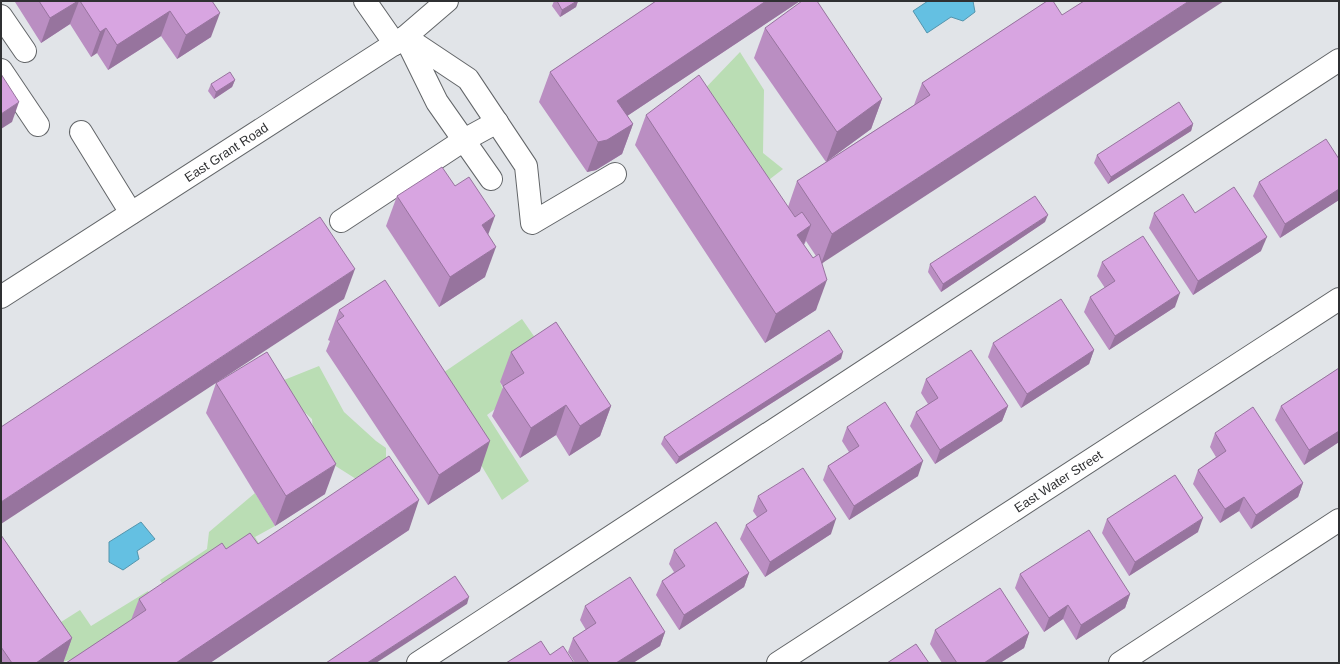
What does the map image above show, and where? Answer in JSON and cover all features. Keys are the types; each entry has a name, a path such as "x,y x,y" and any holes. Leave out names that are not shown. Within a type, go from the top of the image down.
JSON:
{"street":[{"path":"365,1 400,40 437,102 491,179"},
{"name":"East Grant Road","path":"1,297 400,40 447,1"},
{"path":"1,16 25,51"},
{"path":"400,40 468,80 526,166 532,223 614,174"},
{"path":"418,663 1339,60"},
{"path":"1,70 38,125"},
{"path":"341,221 464,140 497,122"},
{"path":"81,132 131,213"},
{"name":"East Water Street","path":"778,663 1339,299"},
{"path":"1120,663 1339,520"}],"green space":[{"path":"740,52 764,90 763,153 783,169 756,190 694,100"},
{"path":"522,319 545,352 500,382 507,400 487,415 529,481 502,500 431,381"},
{"path":"319,366 344,412 386,448 386,467 364,484 315,453 312,419 274,384"},
{"path":"255,493 275,526 255,537 261,547 172,599 160,580 207,549 209,532"},
{"path":"148,591 159,608 126,643 59,663 39,636 80,610 91,626"}],"water":[{"path":"928,1 973,1 975,12 963,21 951,17 927,33 913,11"},
{"path":"141,522 155,539 137,551 139,559 123,570 109,562 109,542"}],"building":[{"path":"39,1 78,1 50,18"},
{"path":"80,1 212,1 220,13 186,35 170,11 117,45 106,28 100,32"},
{"path":"557,1 577,1 562,10"},
{"path":"656,1 766,1 617,101 633,124 607,140 598,142 550,72"},
{"path":"802,1 817,1 882,99 837,132 765,28"},
{"path":"1047,1 1053,1 1062,15 1084,1 1189,1 832,234 797,181 930,95 922,83"},
{"path":"230,72 235,80 216,92 211,84"},
{"path":"1,74 19,102 1,114"},
{"path":"699,75 795,217 802,212 811,225 797,235 813,258 819,254 827,280 776,314 646,115"},
{"path":"1179,102 1193,124 1111,177 1097,155"},
{"path":"1326,139 1339,159 1339,189 1285,224 1259,182"},
{"path":"442,167 455,186 469,177 495,216 482,225 496,247 450,277 397,196"},
{"path":"1234,187 1267,237 1198,281 1154,213 1183,194 1195,213"},
{"path":"1035,196 1048,215 943,284 930,264"},
{"path":"320,217 355,269 1,502 1,427"},
{"path":"1143,236 1180,293 1115,336 1090,297 1115,281 1102,262"},
{"path":"385,280 490,441 439,475 337,321 344,316 339,310"},
{"path":"1061,299 1094,350 1027,394 993,343"},
{"path":"556,322 611,406 580,426 566,405 531,428 503,386 524,373 511,352"},
{"path":"829,330 843,352 679,457 664,437"},
{"path":"971,350 1008,406 940,450 916,412 938,398 926,379"},
{"path":"267,352 336,464 286,496 216,383"},
{"path":"1339,368 1339,431 1309,450 1281,406"},
{"path":"885,402 923,461 854,506 828,466 859,446 847,427"},
{"path":"1253,407 1303,483 1256,515 1244,497 1225,509 1198,470 1226,451 1215,433"},
{"path":"389,456 419,500 176,663 66,663 146,610 139,599 222,543 226,549 250,533 258,544"},
{"path":"803,468 836,519 770,562 746,525 767,511 758,496"},
{"path":"1175,475 1203,518 1135,562 1107,519"},
{"path":"716,522 749,573 684,615 662,581 685,566 674,550"},
{"path":"1089,530 1130,594 1081,625 1068,605 1049,618 1020,574"},
{"path":"1,535 72,638 36,663 12,663 1,647"},
{"path":"455,576 469,597 367,663 326,663"},
{"path":"630,577 665,632 616,663 589,663 573,638 596,623 585,606"},
{"path":"1000,588 1029,633 984,663 957,663 935,630"},
{"path":"541,641 550,655 563,646 574,663 506,663"},
{"path":"916,644 929,663 887,663"}]}
